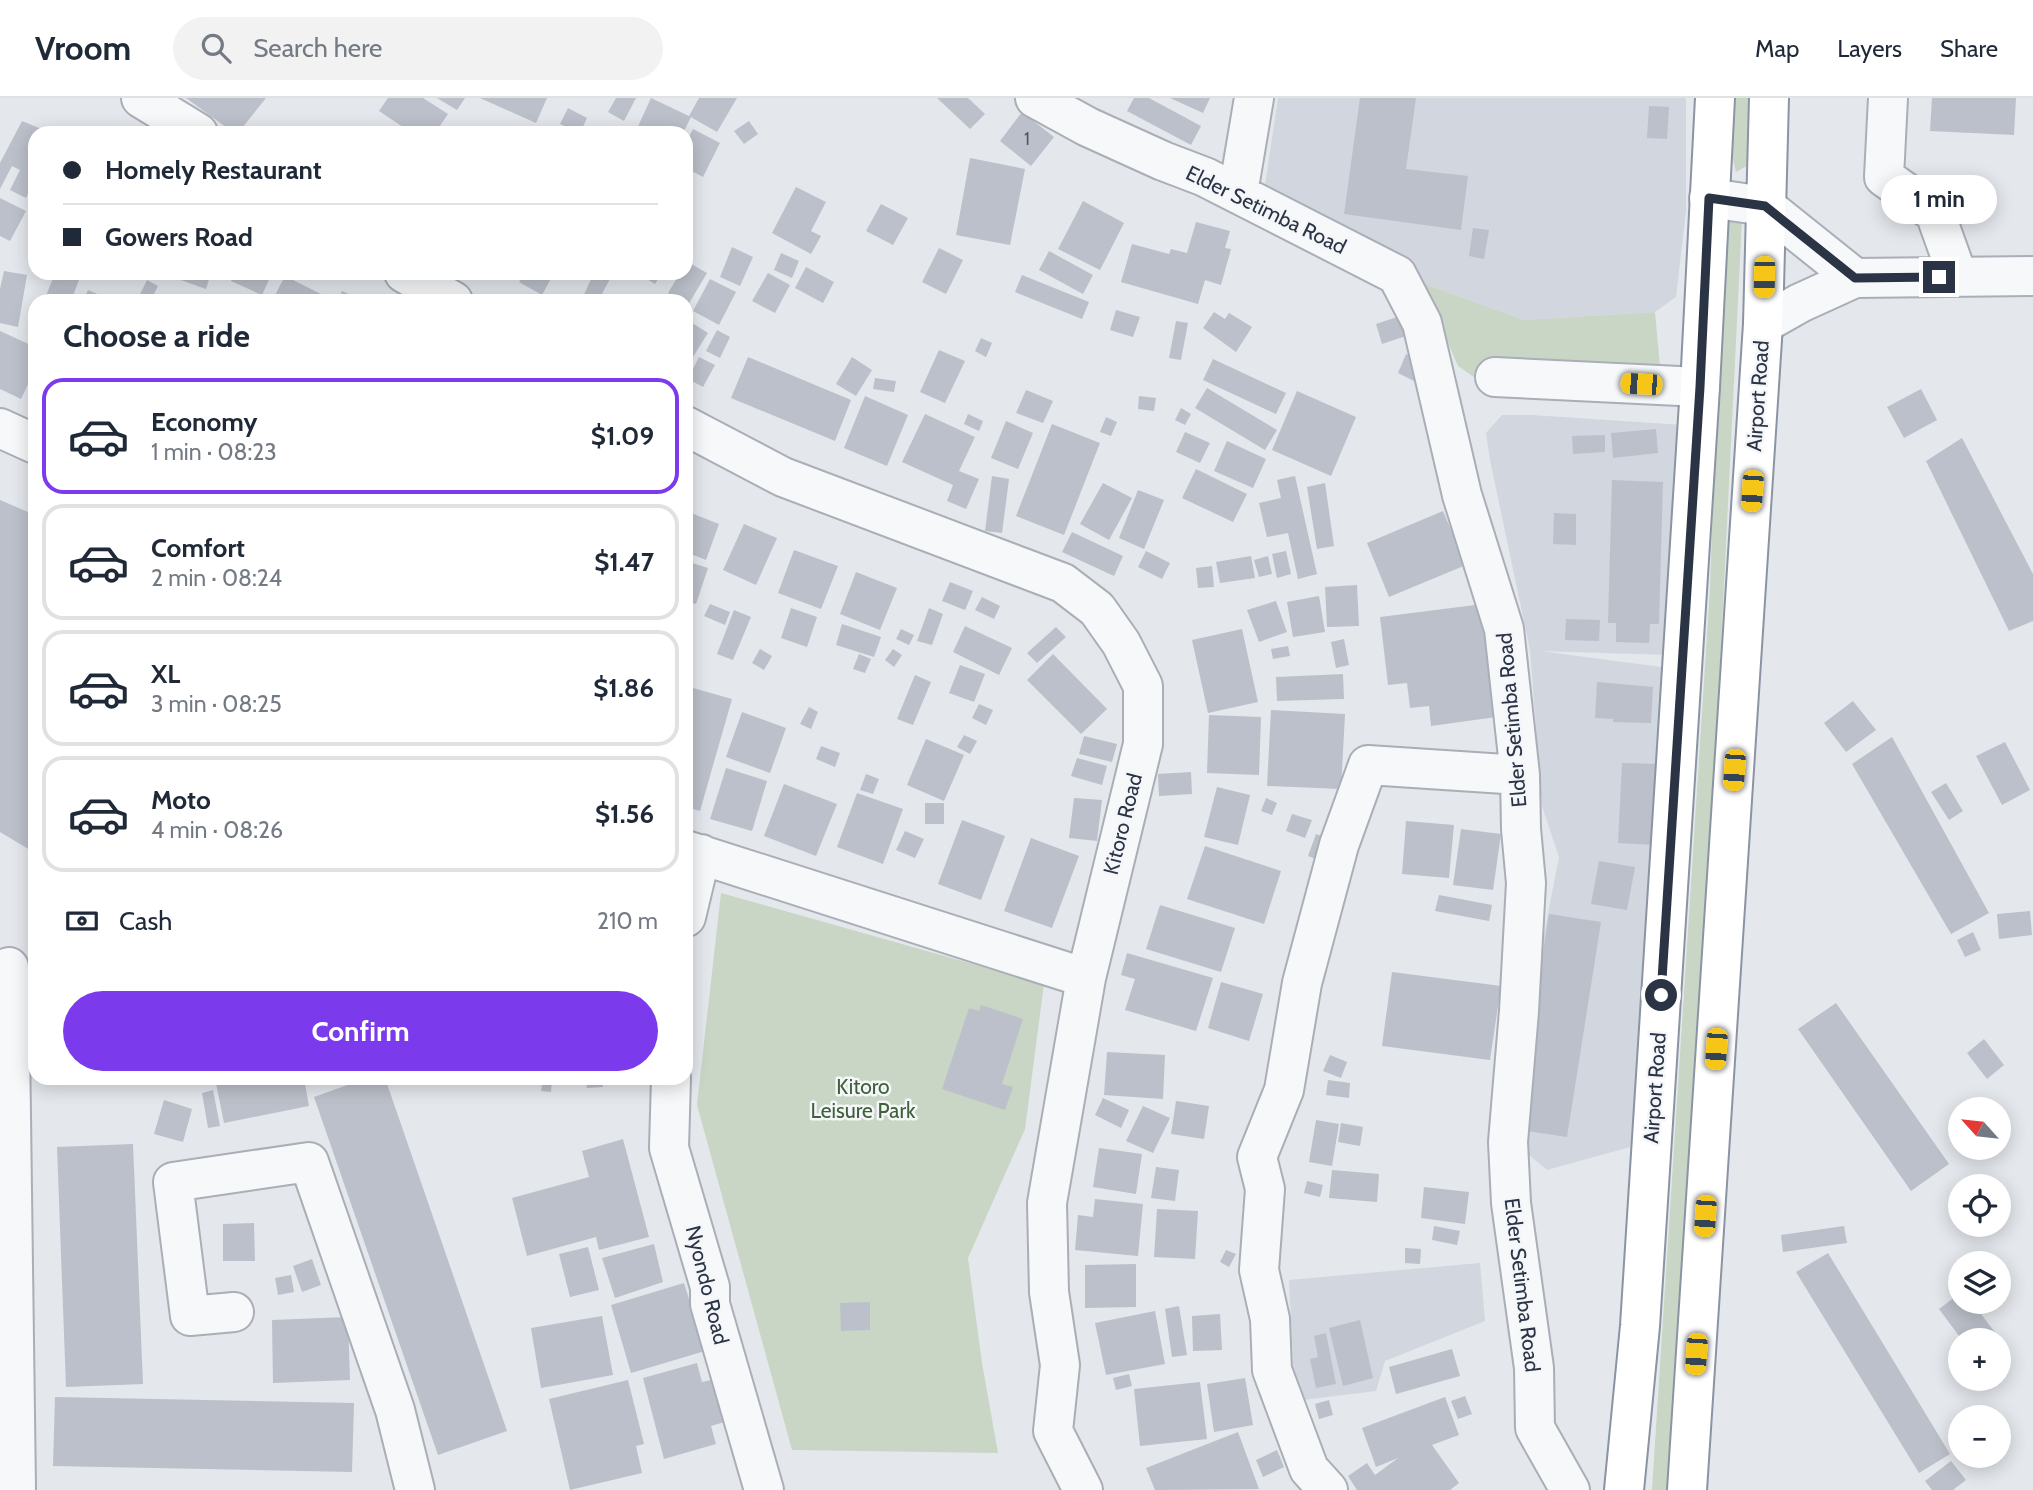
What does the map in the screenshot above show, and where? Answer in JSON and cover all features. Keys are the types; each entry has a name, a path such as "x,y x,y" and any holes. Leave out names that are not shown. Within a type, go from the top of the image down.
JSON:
{"highway":[{"name":"Airport Road","path":"1624,1490 1640,1326 1700,387 1715,98"},
{"name":"Airport Road","path":"1686,1490 1763,324 1769,98"}],"street":[{"path":"141,98 187,126"},
{"name":"Elder Setimba Road","path":"1035,98 1088,127 1238,193 1397,275 1422,323 1462,495 1504,629 1521,775 1521,829 1526,883 1519,1011 1508,1131 1511,1203 1534,1368 1535,1428 1570,1490"},
{"path":"1238,193 1254,98"},
{"path":"1888,98 1884,177 1935,213 1958,277"},
{"path":"1709,198 1765,206 1855,278"},
{"path":"1763,324 1800,303 1855,278 2033,276"},
{"path":"416,280 441,294"},
{"path":"1495,377 1700,387"},
{"path":"0,428 28,441"},
{"name":"Kitoro Road","path":"693,430 783,477 1063,583 1097,609 1121,643 1143,687 1143,744 1086,978 1047,1203 1049,1292 1060,1365 1053,1431 1083,1490"},
{"path":"1328,1490 1309,1469 1272,1370 1270,1318 1259,1270 1265,1189 1257,1157 1284,1090 1301,983 1335,858 1368,765 1521,775"},
{"path":"694,852 1086,978"},
{"path":"15,964 16,1490"},
{"name":"Nyondo Road","path":"671,1085 669,1148 710,1287 710,1304 764,1490"},
{"path":"234,1312 190,1315 173,1182 309,1162 395,1410 415,1490"}],"shaded area":[{"path":"1278,98 1686,98 1686,211 1676,297 1655,312 1524,320 1422,283 1263,198"},
{"path":"1502,415 1684,425 1670,655 1540,651 1669,668 1652,1141 1547,1170 1505,1135 1559,857 1542,806 1530,650 1486,433"},
{"path":"1480,1263 1485,1321 1385,1361 1376,1391 1295,1401 1289,1280"}],"green space":[{"path":"1734,98 1752,98 1747,166 1736,172 1730,146"},
{"path":"1729,209 1742,219 1711,850 1681,1331 1668,1490 1652,1490 1710,588 1721,273"},
{"path":"1422,283 1524,320 1655,312 1661,378 1487,386 1458,366"},
{"name":"Kitoro Leisure Park","path":"721,893 1044,984 1025,1129 968,1258 982,1363 998,1453 792,1450 697,1105"}],"building":[{"path":"186,98 266,98 244,126 224,126"},
{"path":"388,98 423,98 448,114 440,126 402,126 379,111"},
{"path":"437,98 465,98 457,110"},
{"path":"480,98 547,98 536,123"},
{"path":"616,98 636,98 624,121 608,112"},
{"path":"651,98 691,117 686,126 638,126"},
{"path":"699,98 737,98 717,132 689,116"},
{"path":"937,98 968,98 985,114 970,129"},
{"path":"1134,98 1149,98 1201,126 1191,145 1127,111"},
{"path":"1170,98 1210,98 1203,113"},
{"path":"1360,98 1416,98 1406,169 1468,176 1461,230 1344,214"},
{"path":"1932,98 2016,98 2014,135 1930,131"},
{"path":"1649,106 1669,107 1667,139 1647,138"},
{"path":"568,108 587,118 583,126 560,124"},
{"path":"1022,112 1054,137 1031,166 1000,141"},
{"path":"22,121 34,126 28,126 26,198 10,190 20,170 12,166 0,189 0,163"},
{"path":"749,121 758,134 744,144 734,131"},
{"path":"693,129 720,143 703,177 693,172"},
{"path":"970,158 1025,169 1010,245 956,235"},
{"path":"796,187 826,202 811,231 821,236 811,254 772,233"},
{"path":"0,198 26,211 10,241 0,236"},
{"path":"1083,201 1124,223 1100,270 1058,249"},
{"path":"881,204 908,218 893,245 866,231"},
{"path":"1196,222 1230,231 1225,248 1231,249 1221,285 1205,280 1198,304 1121,282 1132,244 1169,254 1171,249 1187,253"},
{"path":"1473,228 1489,230 1484,259 1469,256"},
{"path":"732,247 753,257 740,286 720,277"},
{"path":"939,248 963,260 946,294 922,282"},
{"path":"1049,251 1093,275 1083,294 1039,270"},
{"path":"781,253 799,261 792,278 774,270"},
{"path":"693,265 707,273 693,297 693,294 668,293 676,280 693,280"},
{"path":"806,267 834,282 823,303 795,288"},
{"path":"4,271 27,275 18,327 0,323 0,289"},
{"path":"768,273 790,285 775,313 752,301"},
{"path":"1022,275 1089,302 1082,319 1015,292"},
{"path":"710,279 736,292 719,325 693,311"},
{"path":"52,280 79,280 74,294 47,294"},
{"path":"147,280 158,286 154,294 140,294"},
{"path":"181,280 209,280 206,289"},
{"path":"231,280 269,280 262,294"},
{"path":"283,280 293,280 321,294 276,294"},
{"path":"520,280 550,280 543,294 519,282"},
{"path":"591,280 609,280 602,294 584,294"},
{"path":"1116,310 1140,317 1133,337 1110,330"},
{"path":"1214,312 1225,319 1229,313 1252,327 1236,352 1203,328"},
{"path":"1403,315 1409,335 1382,344 1376,324"},
{"path":"1176,321 1188,323 1181,360 1169,358"},
{"path":"693,323 708,333 693,357"},
{"path":"717,330 730,337 720,358 706,351"},
{"path":"0,331 28,344 28,384 21,399 0,389"},
{"path":"981,338 992,343 986,357 975,351"},
{"path":"939,350 965,361 945,403 920,392"},
{"path":"1406,354 1425,363 1416,382 1398,373"},
{"path":"699,357 715,365 703,387 693,382 693,369"},
{"path":"748,357 851,400 835,441 731,398"},
{"path":"852,357 872,370 856,396 836,384"},
{"path":"1213,359 1286,393 1276,414 1203,380"},
{"path":"875,378 896,381 894,392 873,389"},
{"path":"1207,388 1277,430 1265,450 1195,408"},
{"path":"1921,389 1937,420 1904,438 1887,407"},
{"path":"1026,390 1053,401 1043,423 1016,413"},
{"path":"1297,391 1356,417 1331,476 1272,450"},
{"path":"865,396 908,415 887,466 844,448"},
{"path":"1139,396 1156,398 1154,411 1138,409"},
{"path":"1181,408 1191,414 1185,425 1175,420"},
{"path":"925,414 975,437 959,471 979,479 966,509 947,501 953,485 902,462"},
{"path":"968,414 983,421 979,431 964,424"},
{"path":"1106,417 1117,422 1111,436 1100,432"},
{"path":"1006,421 1033,433 1018,469 991,458"},
{"path":"1052,424 1100,443 1064,535 1016,516"},
{"path":"1656,429 1658,453 1613,458 1611,433"},
{"path":"1185,432 1210,443 1200,463 1176,452"},
{"path":"1605,435 1605,452 1573,454 1572,436"},
{"path":"1962,438 2033,574 2033,621 2009,631 1926,461"},
{"path":"1227,441 1266,459 1253,488 1214,471"},
{"path":"1196,469 1247,494 1233,522 1182,498"},
{"path":"992,476 1009,479 1002,533 985,531"},
{"path":"1295,476 1317,574 1298,579 1288,533 1267,537 1259,503 1281,498 1277,480"},
{"path":"1612,480 1663,482 1659,624 1650,624 1649,643 1616,642 1616,623 1608,623"},
{"path":"1103,483 1132,498 1109,540 1080,524"},
{"path":"1325,483 1334,546 1317,549 1307,487"},
{"path":"1138,490 1164,500 1144,549 1119,538"},
{"path":"0,500 28,512 28,849 0,832"},
{"path":"1443,511 1466,565 1389,597 1367,543"},
{"path":"1554,513 1576,514 1576,545 1553,544"},
{"path":"693,514 719,524 706,560 693,555"},
{"path":"744,524 777,538 756,585 723,570"},
{"path":"1072,532 1123,556 1114,576 1062,552"},
{"path":"794,550 838,566 821,609 778,593"},
{"path":"1146,551 1170,563 1162,579 1138,567"},
{"path":"1286,551 1291,574 1277,578 1272,554"},
{"path":"1251,556 1255,578 1220,583 1216,562"},
{"path":"1268,556 1272,574 1259,577 1254,560"},
{"path":"693,563 708,568 696,604 693,603"},
{"path":"1212,566 1214,587 1198,588 1196,568"},
{"path":"856,572 897,588 880,630 840,614"},
{"path":"950,582 973,591 965,610 942,601"},
{"path":"1357,585 1359,626 1327,627 1325,587"},
{"path":"1319,596 1325,632 1293,637 1287,602"},
{"path":"982,597 1000,606 994,619 975,610"},
{"path":"1276,601 1287,632 1259,642 1247,610"},
{"path":"710,604 730,612 725,625 704,616"},
{"path":"1483,604 1496,717 1431,726 1429,706 1410,708 1407,683 1388,685 1380,617"},
{"path":"791,608 817,617 807,647 781,638"},
{"path":"929,608 943,614 932,645 917,641"},
{"path":"734,610 751,617 733,660 717,654"},
{"path":"1566,619 1600,620 1599,641 1565,640"},
{"path":"842,624 881,637 874,657 836,645"},
{"path":"965,626 1012,648 999,675 953,652"},
{"path":"1056,627 1066,637 1037,663 1027,653"},
{"path":"901,629 914,635 909,645 896,639"},
{"path":"1242,629 1258,702 1208,713 1192,640"},
{"path":"1344,639 1349,665 1336,668 1331,642"},
{"path":"1288,646 1290,656 1273,659 1271,649"},
{"path":"760,649 772,656 764,670 752,663"},
{"path":"893,649 902,655 894,667 885,660"},
{"path":"859,654 871,659 865,673 853,669"},
{"path":"1053,654 1107,709 1081,734 1027,680"},
{"path":"960,665 985,674 974,702 949,693"},
{"path":"1343,674 1344,699 1277,701 1276,677"},
{"path":"915,675 931,682 913,725 897,719"},
{"path":"1597,682 1653,687 1651,723 1613,722 1613,719 1595,718"},
{"path":"693,688 732,699 700,811 693,809"},
{"path":"1853,701 1876,730 1846,752 1824,723"},
{"path":"979,704 993,710 986,725 972,718"},
{"path":"809,707 818,712 811,729 800,724"},
{"path":"1271,710 1345,714 1341,789 1267,786"},
{"path":"742,712 786,728 770,773 726,757"},
{"path":"1209,715 1261,717 1259,775 1207,773"},
{"path":"964,735 977,741 970,754 957,747"},
{"path":"1084,736 1117,744 1112,762 1079,754"},
{"path":"1892,737 1989,913 1951,934 1852,764"},
{"path":"926,739 964,755 944,801 907,785"},
{"path":"2005,742 2030,790 2002,805 1976,756"},
{"path":"821,746 840,753 835,767 816,759"},
{"path":"1077,758 1107,766 1102,785 1071,776"},
{"path":"1622,763 1661,764 1656,845 1618,843"},
{"path":"726,768 767,781 752,831 710,819"},
{"path":"1191,772 1192,794 1159,796 1158,774"},
{"path":"866,774 879,779 873,794 860,790"},
{"path":"1946,783 1963,811 1949,820 1931,792"},
{"path":"784,784 837,804 816,856 764,836"},
{"path":"1217,787 1250,795 1238,845 1204,837"},
{"path":"857,793 903,809 883,864 837,847"},
{"path":"1074,798 1102,800 1097,841 1069,838"},
{"path":"1266,798 1277,803 1272,815 1261,811"},
{"path":"925,803 944,803 944,824 925,824"},
{"path":"1292,814 1312,820 1305,838 1286,831"},
{"path":"962,820 1005,836 981,900 938,884"},
{"path":"1406,821 1454,825 1449,878 1402,874"},
{"path":"1461,829 1501,834 1493,890 1453,885"},
{"path":"905,831 924,839 915,858 896,850"},
{"path":"1316,834 1327,838 1319,860 1308,856"},
{"path":"1031,838 1079,856 1052,928 1004,911"},
{"path":"1205,846 1281,871 1264,924 1187,899"},
{"path":"1599,861 1635,867 1627,910 1591,904"},
{"path":"1439,895 1492,905 1489,921 1435,911"},
{"path":"1160,905 1235,928 1221,972 1146,949"},
{"path":"2030,911 2032,935 1999,939 1997,914"},
{"path":"1549,914 1601,922 1567,1137 1515,1129"},
{"path":"1973,932 1981,950 1965,957 1957,940"},
{"path":"1127,953 1213,978 1196,1031 1125,1010 1135,979 1121,975"},
{"path":"1392,972 1501,986 1490,1060 1382,1046"},
{"path":"1221,982 1263,994 1249,1041 1208,1028"},
{"path":"1836,1003 1949,1164 1911,1191 1798,1029"},
{"path":"981,1005 1023,1019 1002,1084 1013,1087 1005,1110 942,1089 969,1008 979,1011"},
{"path":"1984,1039 2004,1065 1987,1079 1967,1053"},
{"path":"1107,1052 1165,1055 1163,1099 1104,1095"},
{"path":"1330,1055 1347,1062 1341,1078 1323,1071"},
{"path":"1328,1080 1350,1083 1349,1098 1326,1095"},
{"path":"216,1085 305,1085 309,1106 224,1123"},
{"path":"347,1085 387,1085 507,1431 438,1455 314,1097"},
{"path":"542,1085 552,1085 551,1092 541,1091"},
{"path":"587,1085 603,1085 603,1087 587,1088"},
{"path":"213,1090 220,1126 208,1128 202,1093"},
{"path":"1103,1098 1129,1110 1121,1128 1095,1115"},
{"path":"164,1100 192,1109 183,1142 154,1134"},
{"path":"1176,1101 1209,1106 1204,1139 1171,1134"},
{"path":"1143,1106 1170,1118 1153,1153 1126,1141"},
{"path":"1316,1120 1339,1124 1332,1166 1309,1162"},
{"path":"1341,1123 1363,1127 1360,1146 1338,1142"},
{"path":"623,1139 649,1237 599,1250 596,1237 527,1256 512,1198 589,1177 582,1151"},
{"path":"133,1144 143,1384 66,1387 57,1147"},
{"path":"1099,1148 1142,1154 1136,1194 1093,1187"},
{"path":"1156,1167 1179,1170 1175,1201 1151,1198"},
{"path":"1332,1170 1379,1174 1377,1202 1329,1198"},
{"path":"1307,1181 1323,1185 1320,1197 1304,1193"},
{"path":"1424,1187 1469,1192 1465,1224 1421,1218"},
{"path":"1095,1199 1143,1204 1138,1256 1075,1250 1078,1215 1093,1217"},
{"path":"1157,1209 1198,1211 1195,1259 1154,1257"},
{"path":"254,1223 255,1261 223,1261 223,1224"},
{"path":"1434,1226 1460,1231 1457,1245 1432,1240"},
{"path":"1844,1226 1847,1243 1783,1252 1781,1235"},
{"path":"654,1244 663,1282 615,1298 602,1258"},
{"path":"588,1247 599,1290 570,1297 559,1254"},
{"path":"1405,1248 1421,1249 1420,1264 1405,1263"},
{"path":"1226,1250 1236,1254 1229,1267 1220,1262"},
{"path":"1828,1253 1948,1451 1948,1455 1919,1473 1796,1272"},
{"path":"312,1259 321,1285 302,1292 293,1266"},
{"path":"1136,1264 1136,1307 1085,1308 1085,1265"},
{"path":"291,1275 294,1292 278,1295 275,1278"},
{"path":"684,1283 705,1351 631,1373 611,1305"},
{"path":"870,1302 870,1330 841,1331 840,1303"},
{"path":"1948,1302 1948,1314 1981,1314 1992,1328 1953,1328 1939,1309"},
{"path":"1179,1306 1187,1355 1172,1357 1165,1309"},
{"path":"1155,1311 1165,1364 1106,1375 1095,1323"},
{"path":"1220,1314 1222,1350 1193,1351 1192,1316"},
{"path":"602,1316 613,1375 541,1388 531,1328"},
{"path":"348,1317 350,1380 273,1383 272,1320"},
{"path":"1360,1320 1373,1378 1343,1386 1329,1328"},
{"path":"1326,1333 1336,1384 1316,1388 1310,1359 1318,1357 1314,1336"},
{"path":"1452,1349 1460,1376 1396,1394 1389,1367"},
{"path":"697,1363 702,1382 719,1378 731,1420 711,1426 716,1444 664,1459 643,1378"},
{"path":"1129,1374 1132,1386 1116,1390 1113,1378"},
{"path":"1245,1378 1253,1425 1214,1432 1207,1384"},
{"path":"628,1380 644,1444 636,1446 642,1473 570,1490 549,1399"},
{"path":"1200,1382 1207,1439 1140,1446 1134,1389"},
{"path":"1465,1396 1472,1414 1458,1419 1451,1401"},
{"path":"55,1397 354,1403 352,1472 53,1466"},
{"path":"1445,1397 1459,1435 1432,1445 1459,1483 1450,1490 1357,1490 1348,1476 1367,1463 1375,1475 1398,1458 1376,1467 1362,1428"},
{"path":"1329,1400 1333,1415 1319,1419 1315,1404"},
{"path":"1238,1432 1259,1489 1155,1490 1146,1468"},
{"path":"1277,1450 1284,1467 1263,1477 1256,1460"},
{"path":"1948,1463 1948,1468 1957,1468 1966,1480 1953,1490 1932,1490 1925,1481"}],"route":[{"path":"1661,995 1700,387 1709,198 1765,206 1855,278 1939,277"}]}
